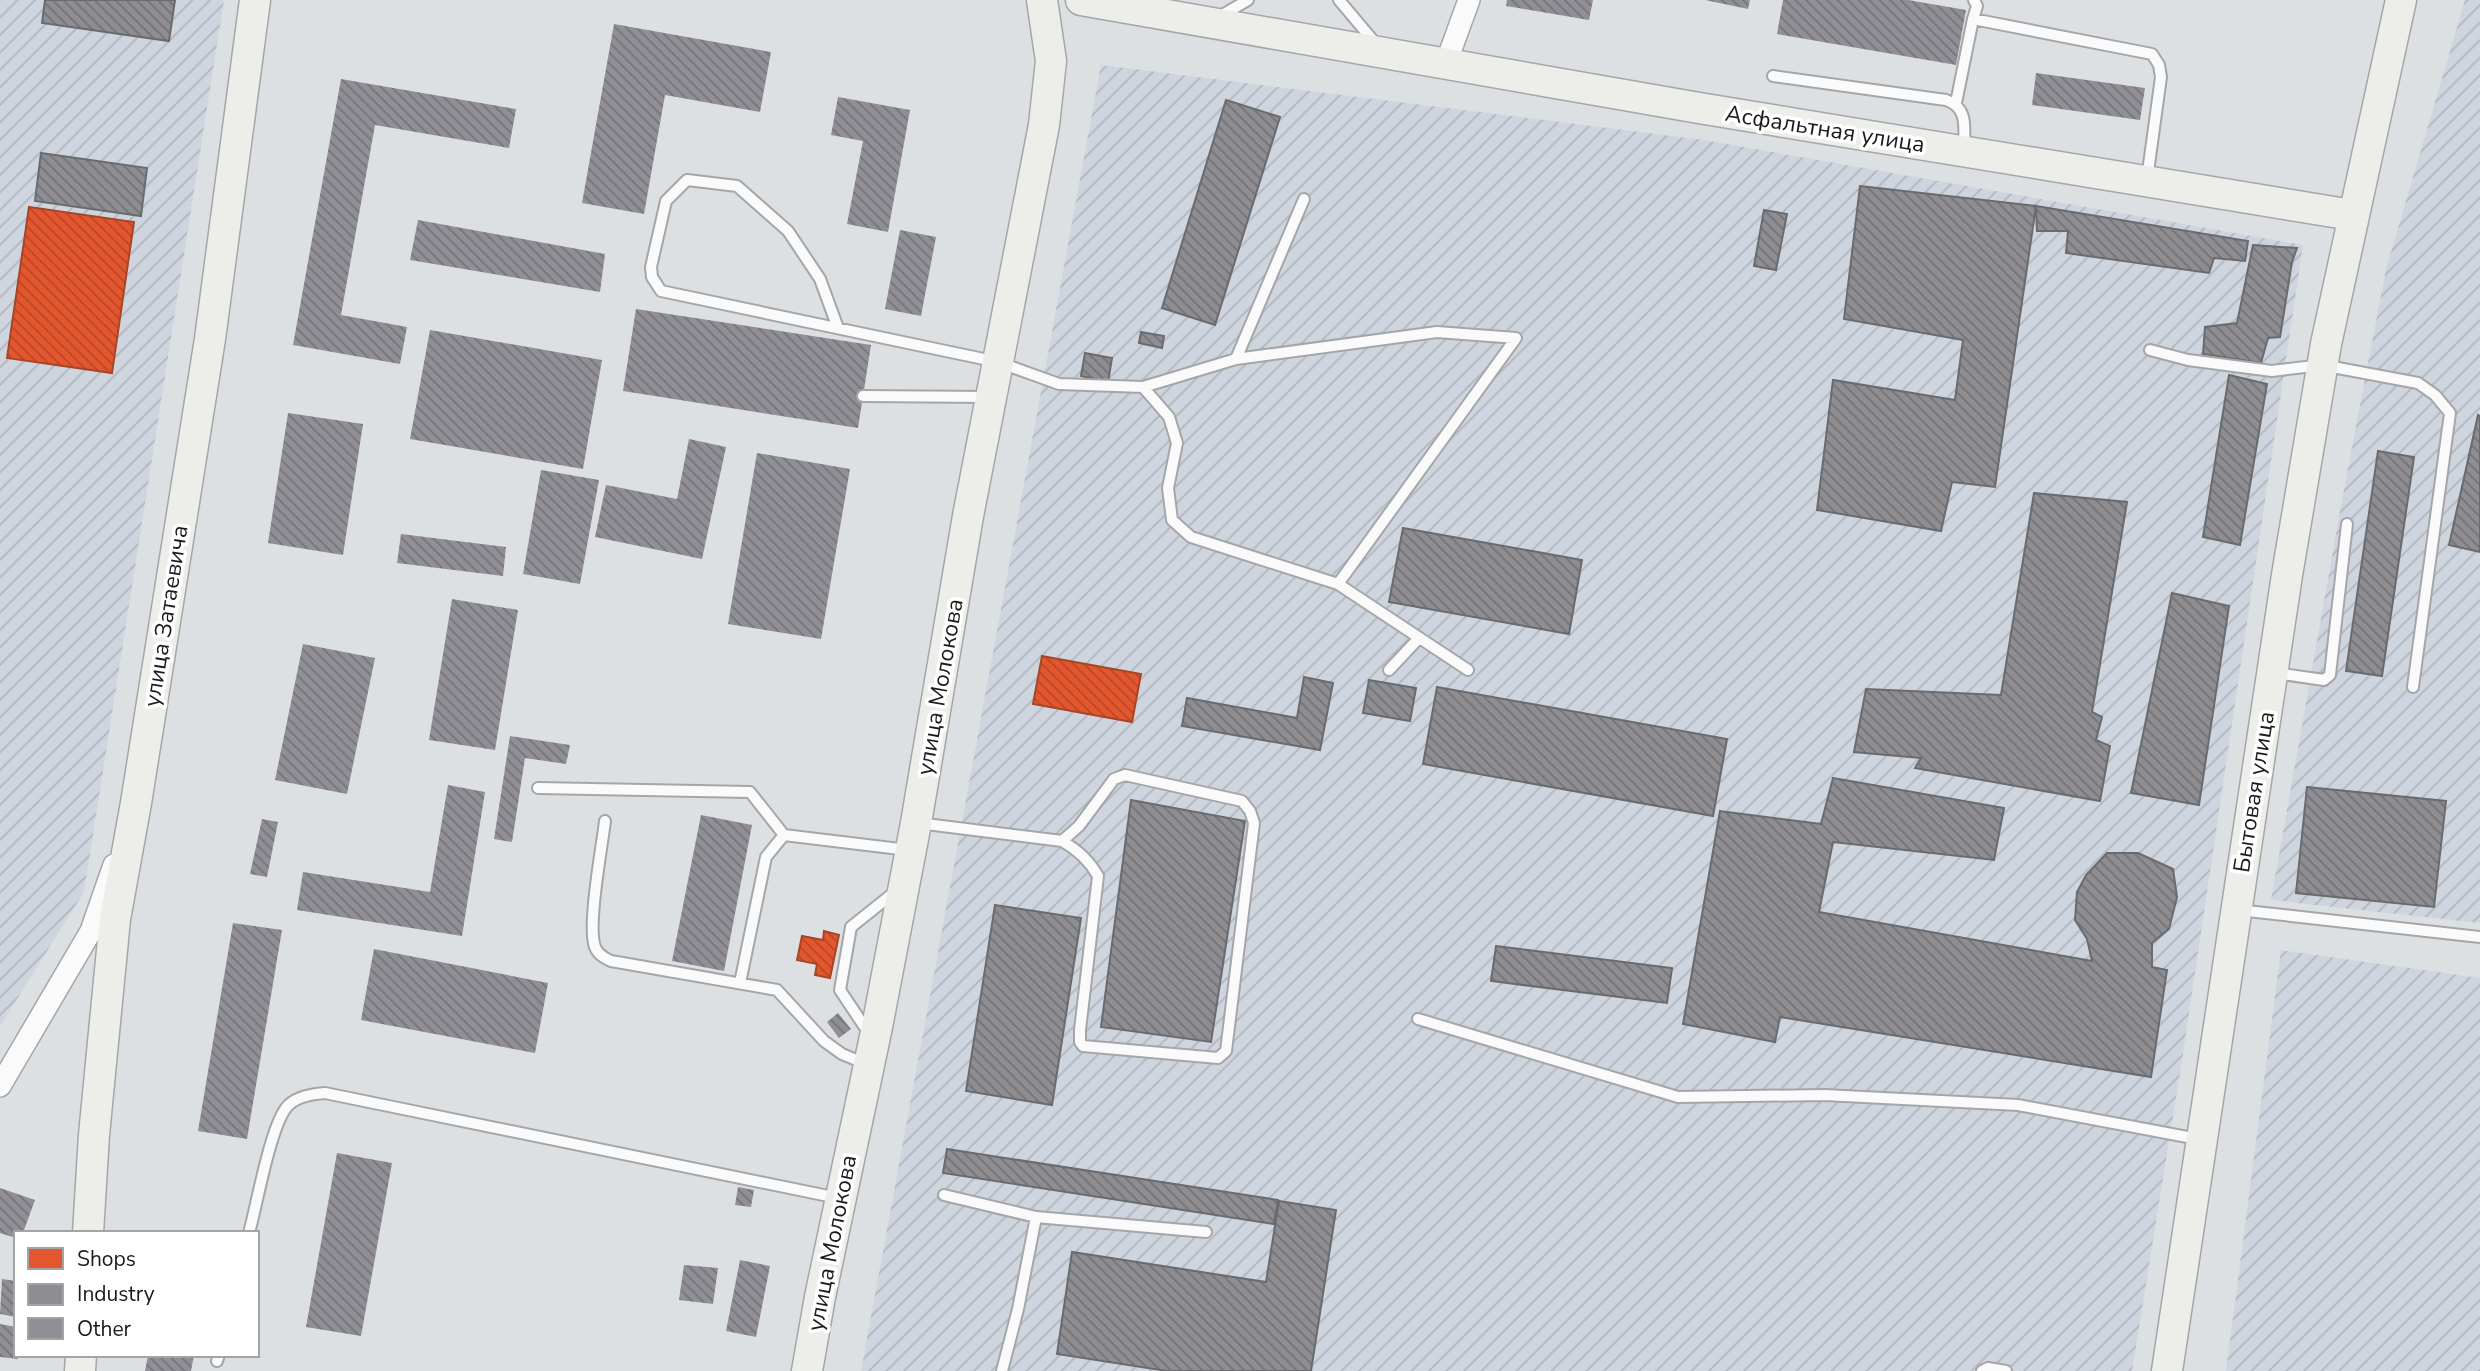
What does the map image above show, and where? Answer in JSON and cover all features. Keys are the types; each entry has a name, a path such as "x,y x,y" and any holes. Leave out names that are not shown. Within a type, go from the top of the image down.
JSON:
{"main road":[{"name":"улица Затаевича","path":"88,1231 94,1135 115,919 210,339 255,0"},
{"name":"улица Молокова","path":"807,1371 904,885 968,516 1044,125 1051,61 1042,0"},
{"name":"Асфальтная улица","path":"1081,0 1699,108 2353,215"},
{"path":"2353,215 2401,0"},
{"name":"Бытовая улица","path":"2167,1371 2272,673 2322,365 2353,215"}],"street":[{"path":"1446,63 1469,0"},
{"path":"0,1086 90,931 136,803"}],"lane":[{"path":"1210,23 1248,0"},
{"path":"1339,0 1382,51"},
{"path":"1956,103 1976,6 1974,0"},
{"path":"1973,19 2152,54 2159,65 2161,77 2146,181"},
{"path":"1773,76 1956,103 1963,113 1964,152"},
{"path":"838,328 820,279 788,231 737,186 687,180 666,201 651,267 652,277 662,291 998,362 1059,384 1143,387 1236,359 1437,332 1516,338 1338,584"},
{"path":"1236,359 1304,199"},
{"path":"2150,350 2188,360 2272,371 2322,365 2418,383 2435,395 2450,413 2413,687"},
{"path":"1143,387 1169,417 1177,443 1168,488 1172,520 1191,537 1338,584 1468,670"},
{"path":"863,396 991,397"},
{"path":"2272,673 2324,681 2330,675 2347,524"},
{"path":"1389,670 1419,638"},
{"path":"784,835 1062,841 1075,847 1086,857 1098,876 1080,1042 1090,1048 1218,1058 1224,1056 1254,823 1250,811 1242,801 1125,775 1114,779 1079,827 1062,841"},
{"path":"538,788 750,792 784,835"},
{"path":"605,821 594,908 594,945 597,951 611,961 777,990 824,1041 842,1054 871,1053 840,990 851,927 904,885"},
{"path":"740,983 766,856 784,835"},
{"path":"2236,909 2480,937"},
{"path":"1418,1019 1678,1097 1825,1095 2018,1105 2201,1140"},
{"path":"250,1231 270,1149 286,1107 299,1098 325,1093 840,1198"},
{"path":"944,1195 1036,1217 1206,1232"},
{"path":"1002,1371 1018,1309 1036,1217"},
{"path":"1983,1371 1988,1368 2006,1371"}],"shaded area":[{"path":"0,0 224,0 84,892 0,1026"},
{"path":"2465,0 2480,0 2480,923 2271,900 2386,269"},
{"path":"1101,65 1704,140 2303,245 2183,1054 2132,1371 861,1371"},
{"path":"2281,950 2480,978 2480,1371 2226,1371"}],"building: Shops":[{"path":"29,207 134,222 112,373 7,358"},
{"path":"1042,656 1141,674 1132,722 1033,704"},
{"path":"824,931 839,935 830,978 815,975 817,964 797,960 802,936 823,940"}],"building: Industry":[{"path":"45,0 175,0 169,41 42,23"},
{"path":"1226,100 1280,117 1215,325 1162,308"},
{"path":"41,153 147,168 141,216 35,201"},
{"path":"1860,186 2036,206 1995,487 1952,482 1941,531 1817,510 1833,380 1955,400 1963,340 1844,319"},
{"path":"2036,206 2248,241 2245,261 2214,258 2209,273 2066,253 2068,231 2037,231"},
{"path":"1764,210 1787,214 1776,270 1754,266"},
{"path":"2253,245 2297,248 2292,262 2280,337 2268,338 2261,363 2203,354 2205,327 2237,323"},
{"path":"1141,332 1164,336 1162,348 1139,343"},
{"path":"1085,353 1112,358 1108,382 1081,376"},
{"path":"2229,375 2267,384 2240,545 2203,537"},
{"path":"2478,415 2480,416 2480,552 2449,545"},
{"path":"2378,451 2414,457 2382,676 2346,671"},
{"path":"2034,493 2127,502 2092,712 2102,717 2096,740 2110,746 2100,801 1915,768 1921,758 1854,752 1866,689 2001,695"},
{"path":"1403,528 1582,560 1569,634 1389,602"},
{"path":"2172,593 2229,606 2199,805 2131,793"},
{"path":"1304,677 1333,683 1320,750 1182,726 1187,698 1297,718"},
{"path":"1369,680 1416,688 1410,721 1363,713"},
{"path":"1437,687 1727,739 1713,816 1423,764"},
{"path":"1833,778 2004,808 1994,860 1833,842 1819,912 2092,961 2087,939 2075,920 2077,892 2086,875 2107,853 2138,853 2173,869 2177,897 2169,929 2152,943 2152,967 2167,970 2151,1077 1780,1017 1775,1042 1683,1024 1720,811 1821,824"},
{"path":"2307,787 2446,801 2434,907 2296,893"},
{"path":"1131,800 1245,821 1211,1042 1101,1027"},
{"path":"995,905 1081,918 1052,1105 966,1091"},
{"path":"1496,946 1672,968 1667,1003 1491,981"},
{"path":"947,1149 1278,1200 1274,1224 943,1173"},
{"path":"1279,1201 1336,1210 1311,1371 1167,1371 1057,1354 1072,1252 1266,1282"}],"building: Other":[{"path":"1507,0 1593,0 1589,20 1506,6"},
{"path":"1705,0 1750,0 1748,9"},
{"path":"1783,0 1908,0 1966,10 1956,65 1777,34"},
{"path":"614,24 771,52 760,112 665,95 644,214 582,203"},
{"path":"2036,73 2145,88 2140,120 2032,105"},
{"path":"341,79 516,109 509,148 375,125 341,315 407,327 400,364 293,345"},
{"path":"838,97 910,110 888,232 847,224 863,141 831,135"},
{"path":"418,220 605,254 600,292 410,260"},
{"path":"900,230 936,237 921,316 885,309"},
{"path":"636,309 871,345 858,428 623,391"},
{"path":"430,330 602,360 583,469 410,439"},
{"path":"288,413 363,424 343,555 268,543"},
{"path":"689,439 726,447 702,559 595,537 606,485 677,499"},
{"path":"757,453 850,469 821,639 728,624"},
{"path":"541,470 599,480 580,584 523,574"},
{"path":"401,534 506,547 503,576 397,563"},
{"path":"452,599 518,610 495,750 429,740"},
{"path":"303,644 375,658 347,794 275,780"},
{"path":"510,736 570,745 566,764 525,758 512,842 494,839"},
{"path":"448,785 485,792 462,936 297,910 303,872 430,892"},
{"path":"701,815 752,825 724,971 672,961"},
{"path":"262,819 278,822 267,877 250,874"},
{"path":"233,923 282,930 247,1139 198,1131"},
{"path":"374,949 548,983 535,1053 361,1020"},
{"path":"838,1013 851,1029 839,1038 827,1022"},
{"path":"337,1153 392,1163 361,1336 306,1327"},
{"path":"738,1187 754,1190 751,1207 735,1205"},
{"path":"0,1188 35,1200 24,1231 14,1231 14,1237 0,1233"},
{"path":"740,1260 770,1266 756,1337 726,1331"},
{"path":"684,1265 718,1268 713,1304 679,1300"},
{"path":"2,1279 14,1281 14,1317 0,1314"},
{"path":"0,1324 14,1327 14,1357 18,1359 0,1357"},
{"path":"148,1357 194,1357 191,1371 145,1371"}]}
